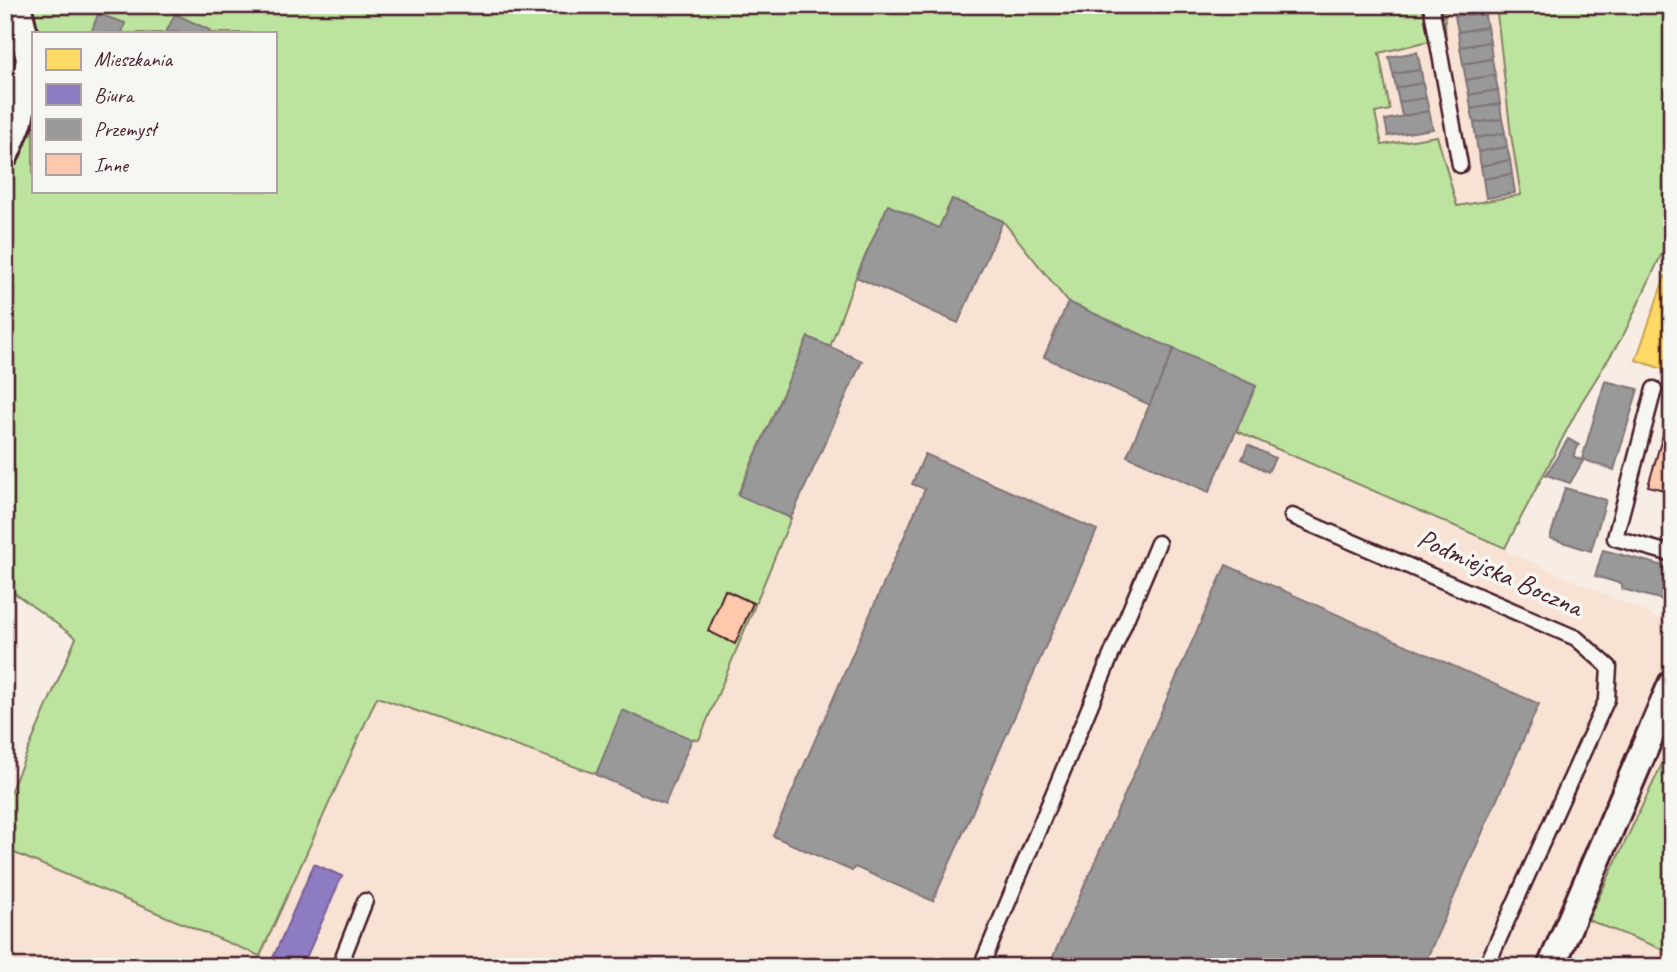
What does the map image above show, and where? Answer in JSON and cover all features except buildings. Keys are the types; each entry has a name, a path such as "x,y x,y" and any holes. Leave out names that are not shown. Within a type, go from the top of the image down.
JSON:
{"street":[{"path":"5,155 19,121 30,59 17,5"},
{"path":"1551,967 1672,684"}],"lane":[{"path":"1431,5 1460,165"},
{"path":"1654,389 1615,537 1672,554"},
{"name":"Podmiejska Boczna","path":"1292,516 1576,638 1609,667 1607,699 1486,967"},
{"path":"981,967 1158,543"},
{"path":"339,967 365,901"}],"shaded area":[{"path":"1444,5 1497,5 1522,196 1457,206 1437,137 1382,145 1375,113 1390,109 1379,53 1425,42 1446,41"},
{"path":"952,199 1003,221 1068,302 1256,386 1236,432 1672,624 1672,743 1589,919 1672,953 1672,967 5,967 5,849 260,956 377,697 596,774 622,710 738,495 808,337 831,347 856,277 888,205 938,227"}],"green space":[{"path":"5,5 1444,5 1446,41 1425,42 1379,53 1390,110 1375,113 1382,145 1437,136 1457,206 1521,195 1496,5 1672,5 1672,232 1624,334 1581,403 1505,548 1236,431 1256,386 1068,302 1003,221 952,199 939,228 888,205 856,277 830,347 808,337 738,494 791,518 699,740 616,728 596,774 377,697 260,956 5,849 5,804 76,638 5,586"},
{"path":"1672,743 1672,953 1588,920"}]}
